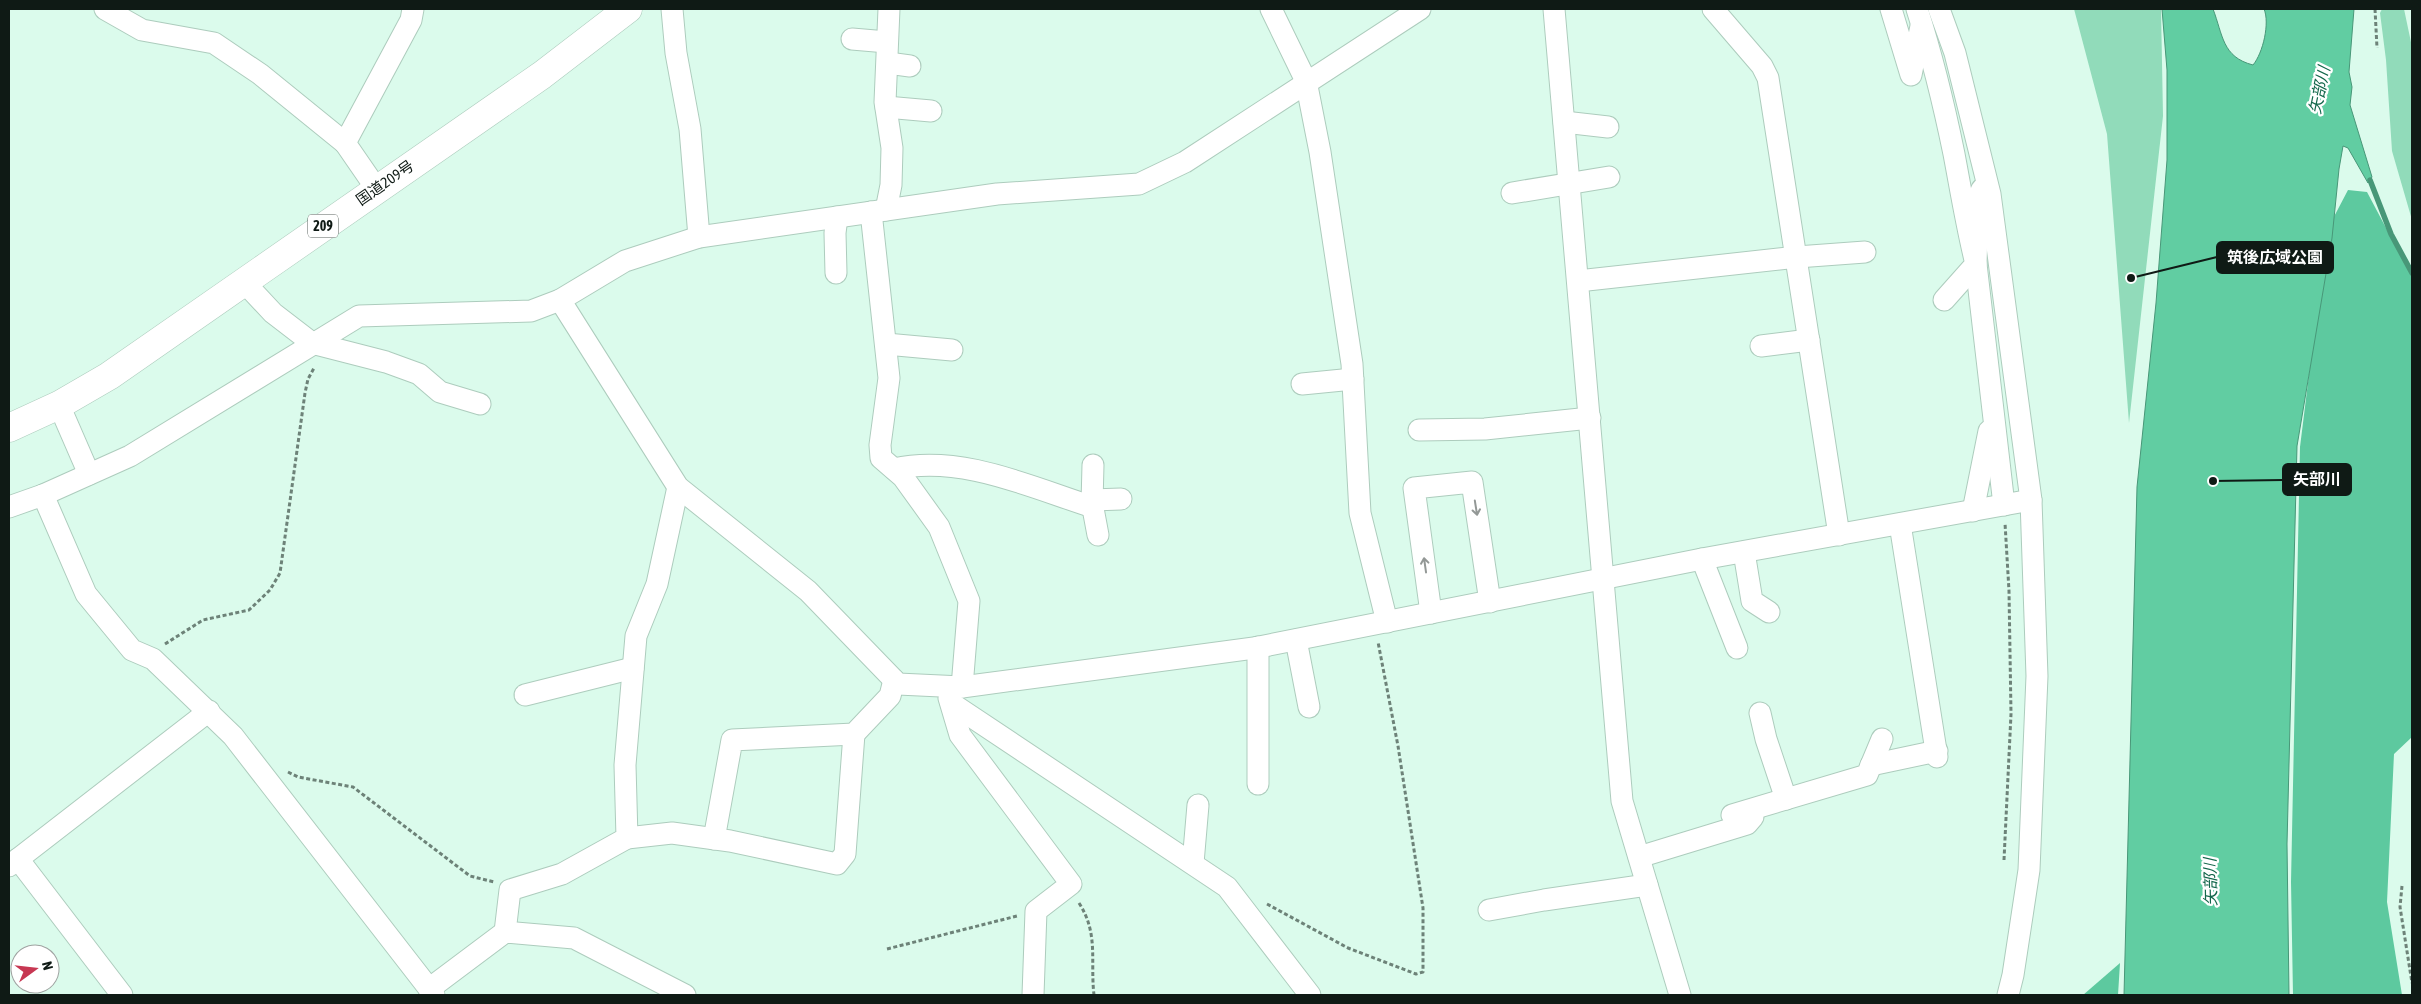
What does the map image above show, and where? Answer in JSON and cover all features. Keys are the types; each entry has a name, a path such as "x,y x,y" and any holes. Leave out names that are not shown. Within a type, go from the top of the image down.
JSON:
{"highway":[{"name":"国道209号","path":"9,428 59,405 109,376 376,188 542,75 628,9"}],"street":[{"path":"105,9 142,30 214,43 260,74 345,143 376,188"},
{"path":"345,143 410,20 413,9"},
{"path":"672,9 676,53 690,129 699,237"},
{"path":"889,9 886,107 892,148 891,184 879,211 889,378 881,458 903,477 924,503 938,527 969,601 953,692 960,735 1071,884 1036,911 1033,995"},
{"path":"1271,9 1306,81 1320,152 1353,379 1360,513 1381,623"},
{"path":"9,507 43,495 130,456 319,345 360,316 531,311 560,300 625,261 699,237 997,194 1139,184 1185,162 1306,81 1420,9"},
{"path":"1554,9 1622,801 1680,995"},
{"path":"1713,9 1762,66 1768,78 1839,535"},
{"path":"1890,9 1911,75 1919,16"},
{"path":"1939,9 1955,53 1986,180 2031,500 2037,676 2030,850 2015,966 2008,995"},
{"path":"1919,16 1954,153 1968,233 1976,264 2004,505"},
{"path":"852,39 887,42"},
{"path":"888,63 910,66"},
{"path":"886,107 931,112"},
{"path":"1564,122 1608,128"},
{"path":"1512,194 1609,177"},
{"path":"1983,319 1947,297 1976,264 1978,198 1986,180"},
{"path":"836,273 835,233 837,217"},
{"path":"1578,281 1797,257 1865,252"},
{"path":"244,282 273,312 319,345 386,362 411,371 419,374 440,392 480,404"},
{"path":"560,300 678,487 808,591 898,684 953,692 1258,647 1604,580 1702,559 2031,500"},
{"path":"1760,346 1809,340"},
{"path":"886,344 952,350"},
{"path":"1973,511 1993,412 2011,352"},
{"path":"1302,384 1353,379"},
{"path":"59,405 89,474"},
{"path":"1419,430 1485,429 1590,418"},
{"path":"894,469 910,465 945,465 988,473 1092,504 1120,499"},
{"path":"1093,465 1092,504 1098,535"},
{"path":"1431,613 1414,488 1472,482 1490,602"},
{"path":"627,838 625,765 636,636 657,584 678,487"},
{"path":"43,495 86,594 132,650 153,659 233,736 431,992 505,932 574,938 685,995"},
{"path":"1871,766 1937,754 1900,524"},
{"path":"1744,552 1752,601 1769,612"},
{"path":"1702,559 1738,648"},
{"path":"1296,640 1309,707"},
{"path":"1258,647 1258,784"},
{"path":"525,695 633,668"},
{"path":"505,932 510,890 562,874 627,838 672,833 714,839 837,864 845,854 854,734 890,696 894,680"},
{"path":"953,692 1227,887 1310,995"},
{"path":"122,995 13,862 209,711"},
{"path":"1760,713 1786,799"},
{"path":"714,839 732,740 854,734"},
{"path":"1639,857 1747,824 1753,817 1741,813 1867,775 1882,739"},
{"path":"1193,863 1198,804"},
{"path":"1489,910 1647,885"}],"path":[{"path":"2375,9 2377,48"},
{"path":"146,656 202,620 248,610 270,590 280,573 305,393 319,345"},
{"path":"2004,505 2009,591 2011,714 2004,860"},
{"path":"1264,902 1348,948 1416,974 1423,972 1423,908 1381,623"},
{"path":"285,771 298,777 353,787 470,876 503,884 510,890"},
{"path":"1068,886 1090,924 1093,938 1094,995"},
{"path":"2402,886 2400,907 2412,983"},
{"path":"887,949 1036,911"}],"shaded area":[{"path":"2074,9 2161,9 2163,116 2129,423 2107,134"},
{"path":"2382,9 2404,9 2412,47 2412,220 2392,151 2386,60 2380,13"},
{"path":"2348,190 2367,192 2412,277 2412,737 2394,754 2387,902 2402,995 2293,995 2291,882 2300,447 2327,230"},
{"path":"2120,963 2118,995 2083,995"}],"water":[{"path":"2162,9 2213,9 2229,51 2235,57 2253,65 2260,53 2266,30 2264,9 2354,9 2349,72 2352,87 2350,105 2372,177 2368,183 2348,148 2343,146 2332,238 2297,446 2287,844 2289,995 2124,995 2137,487 2156,303 2167,160 2167,70"}],"waterway":[{"path":"2370,180 2391,234 2412,273"}],"place":[{"name":"筑後広域公園","path":"2131,278"},
{"name":"矢部川","path":"2213,481"}]}
